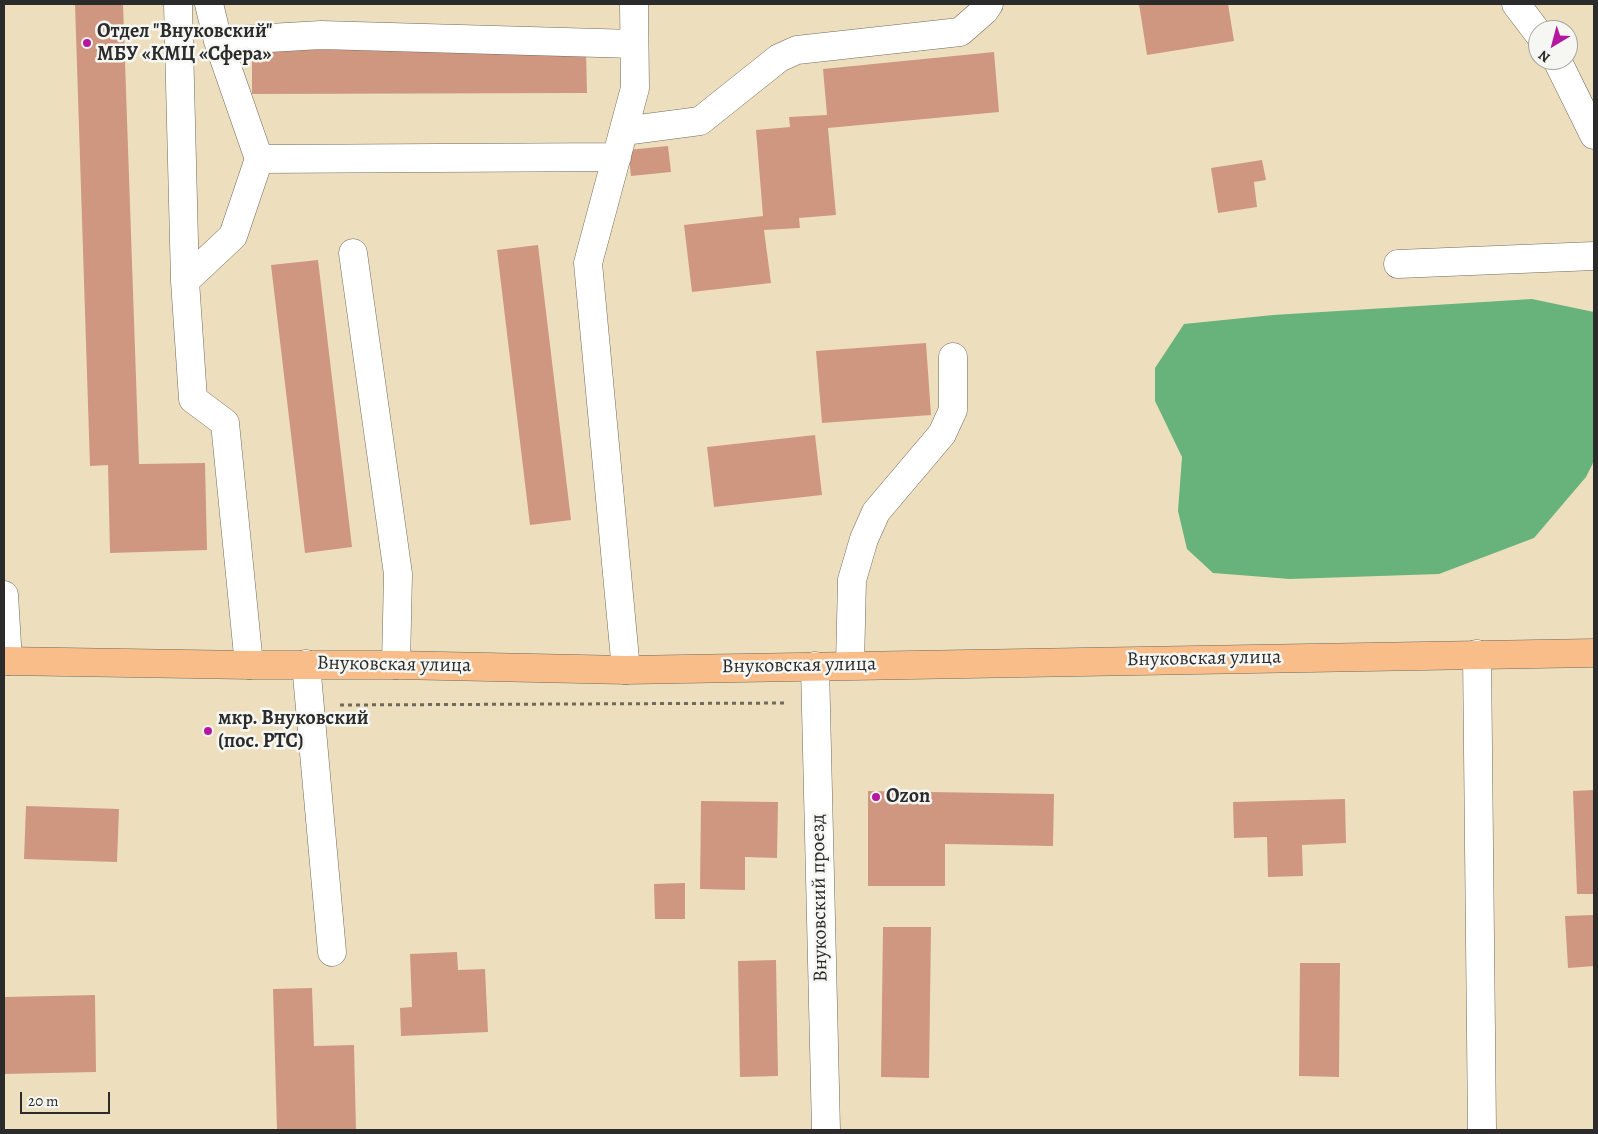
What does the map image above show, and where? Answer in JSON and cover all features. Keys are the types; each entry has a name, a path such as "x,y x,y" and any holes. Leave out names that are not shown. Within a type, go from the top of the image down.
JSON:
{"main road":[{"name":"Внуковская улица","path":"6,661 249,665 396,665 626,670 1594,652"}],"street":[{"path":"178,4 185,281 193,399 225,423 249,665"},
{"path":"185,281 233,236 259,159 218,41 209,4"},
{"path":"626,670 588,262 635,88 634,4"},
{"path":"259,159 620,144 700,121 780,58 797,50 960,32 984,11 989,4"},
{"path":"1516,4 1528,20"},
{"path":"218,41 321,35 634,44"},
{"path":"1562,70 1594,136"},
{"path":"353,252 398,574 396,665"},
{"path":"1398,264 1594,256"},
{"path":"850,665 852,580 864,539 876,512 942,434 953,410 953,357"},
{"path":"4,595 6,661"},
{"path":"1477,654 1482,1130"},
{"path":"306,664 332,952"},
{"name":"Внуковский проезд","path":"816,666 826,1130"}],"path":[{"path":"310,705 816,703"}],"green space":[{"path":"1532,299 1594,312 1594,461 1586,477 1534,538 1439,574 1290,579 1213,573 1187,549 1178,511 1182,457 1155,401 1155,368 1184,324 1273,315"}],"building":[{"path":"75,4 123,4 139,464 205,463 207,550 110,553 108,465 90,466"},
{"path":"1139,4 1228,4 1234,41 1147,55"},
{"path":"586,49 587,93 252,94 252,50"},
{"path":"994,52 999,112 828,128 836,215 799,218 800,228 764,230 771,283 692,292 684,225 763,216 756,130 790,127 789,117 827,115 823,69"},
{"path":"668,146 671,172 631,176 628,150"},
{"path":"1262,160 1266,180 1254,182 1257,207 1218,213 1211,168"},
{"path":"538,245 571,520 530,525 497,250"},
{"path":"318,260 352,547 305,553 271,265"},
{"path":"926,343 931,415 822,423 816,351"},
{"path":"815,435 822,495 714,507 707,447"},
{"path":"1594,790 1594,894 1577,894 1573,791"},
{"path":"868,791 1054,794 1053,846 945,844 945,886 868,886"},
{"path":"1345,799 1346,843 1302,845 1303,876 1268,877 1267,837 1234,838 1233,802"},
{"path":"701,801 778,802 777,858 745,857 745,890 700,889"},
{"path":"26,806 119,809 117,862 24,859"},
{"path":"685,883 685,919 655,919 654,884"},
{"path":"1594,915 1594,966 1568,968 1565,916"},
{"path":"883,927 931,927 929,1078 881,1077"},
{"path":"457,952 458,970 485,969 488,1032 401,1036 400,1008 412,1007 410,954"},
{"path":"776,960 778,1076 740,1077 738,961"},
{"path":"1300,963 1340,963 1339,1077 1299,1076"},
{"path":"312,988 314,1046 354,1045 356,1130 277,1130 273,989"},
{"path":"95,995 96,1072 4,1074 4,997"}],"place":[{"name":"Отдел \"Внуковский\" МБУ «КМЦ «Сфера»","path":"87,43"},
{"name":"мкр. Внуковский (пос. РТС)","path":"208,731"},
{"name":"Ozon","path":"876,797"}]}
